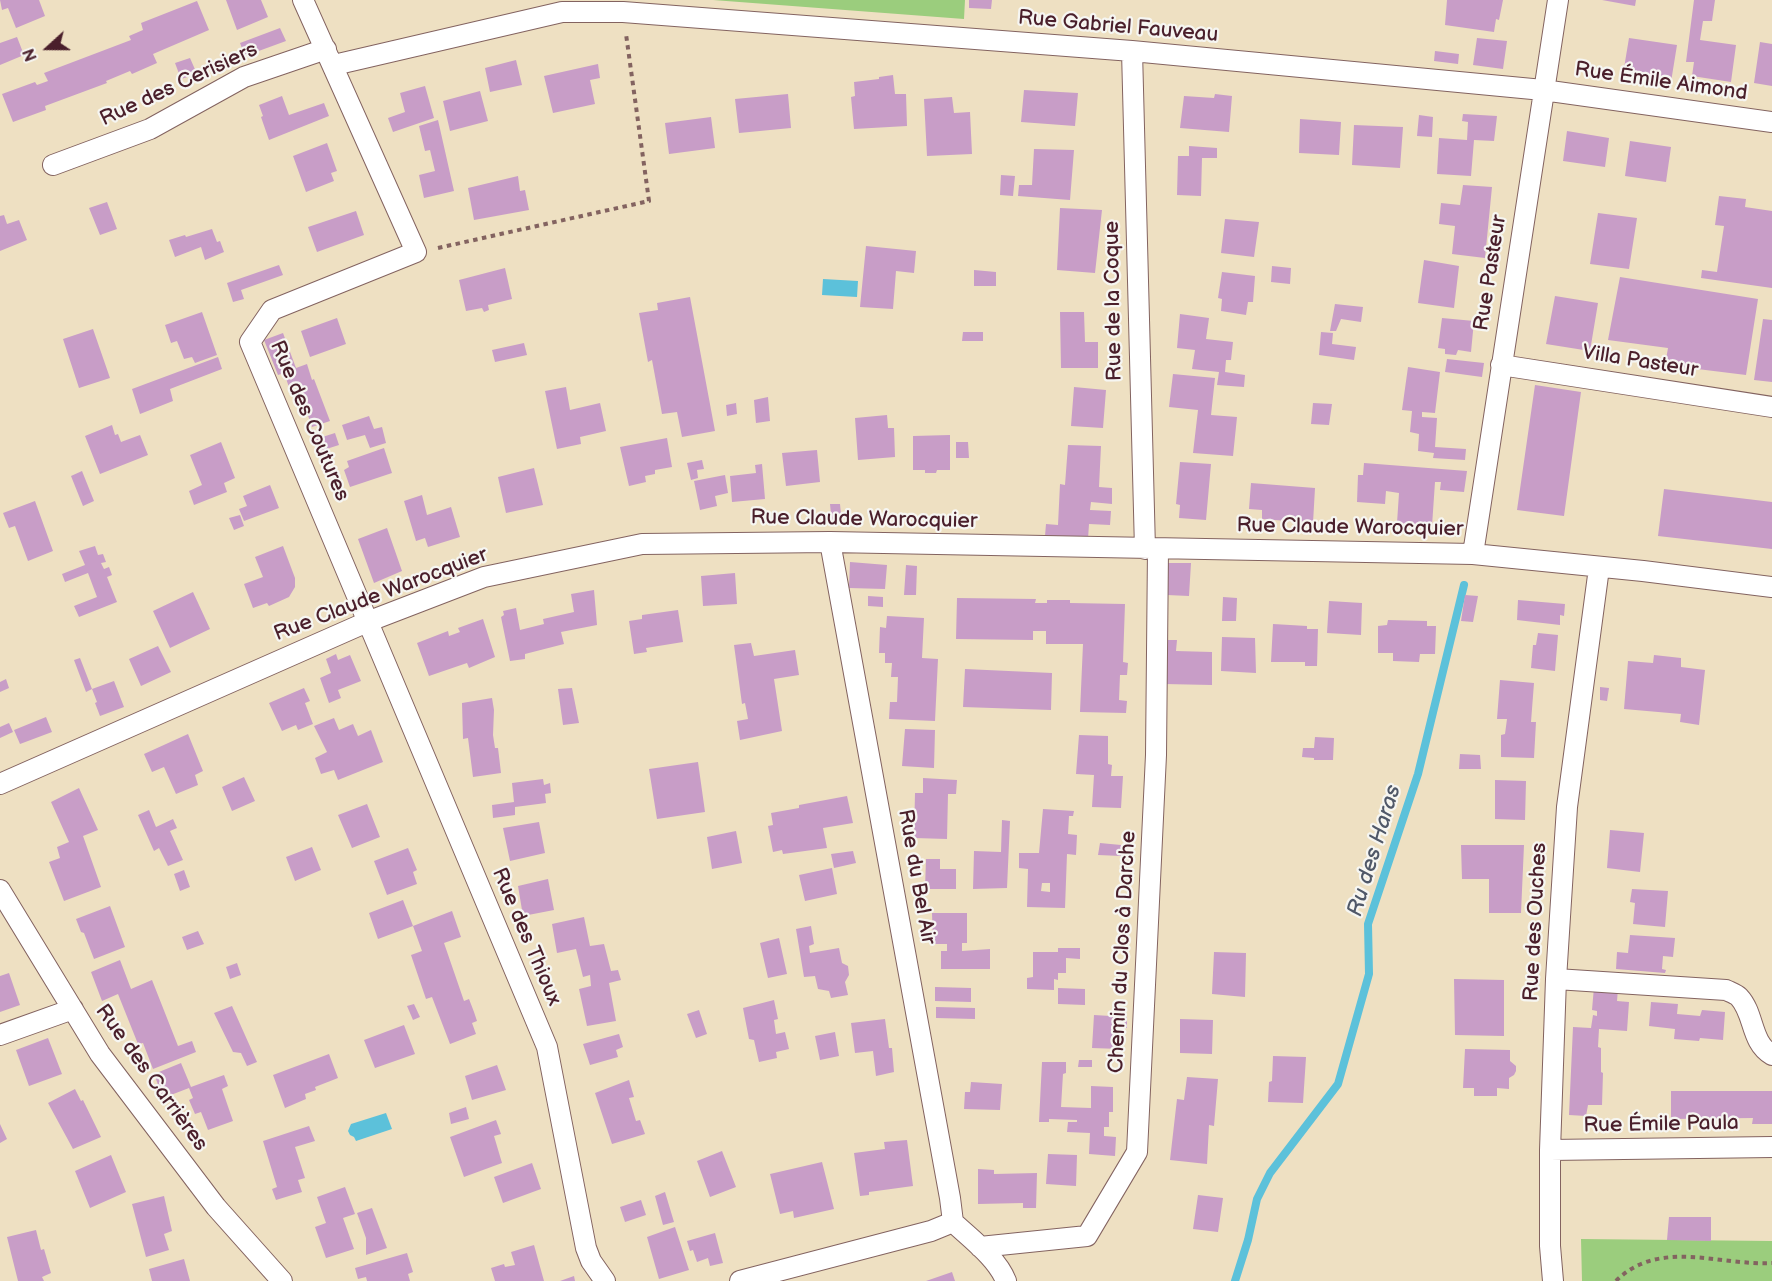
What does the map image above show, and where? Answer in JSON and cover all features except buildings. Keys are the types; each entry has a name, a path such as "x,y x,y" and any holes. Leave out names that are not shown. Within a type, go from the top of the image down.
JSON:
{"street":[{"path":"303,0 416,252"},
{"name":"Rue Pasteur","path":"1473,554 1558,0"},
{"name":"Rue Gabriel Fauveau","path":"333,64 562,12 623,12 1132,51 1543,90"},
{"name":"Rue de la Coque","path":"1132,51 1152,549"},
{"name":"Rue des Cerisiers","path":"53,165 150,129 244,77 333,64"},
{"name":"Rue Émile Aimond","path":"1543,90 1772,122"},
{"name":"Rue des Coutures","path":"367,622 250,342 272,310 416,252"},
{"name":"Villa Pasteur","path":"1501,365 1772,406"},
{"name":"Rue Claude Warocquier","path":"0,784 367,622 484,577 642,544 830,542 1473,554 1772,587"},
{"name":"Rue du Bel Air","path":"830,542 953,1222"},
{"name":"Chemin du Clos à Darche","path":"980,1247 1087,1236 1137,1152 1156,755 1152,549"},
{"name":"Rue des Ouches","path":"1553,1281 1550,1246 1550,1150 1556,979 1567,807 1599,568"},
{"name":"Rue des Thioux","path":"367,622 547,1047 586,1248 591,1261 605,1281"},
{"name":"Rue des Carrières","path":"0,890 100,1054 216,1207 282,1281"},
{"path":"1556,979 1726,990 1738,997 1745,1008 1756,1039 1764,1050 1772,1054"},
{"path":"0,1035 73,1009"},
{"name":"Rue Émile Paula","path":"1550,1150 1772,1147"},
{"path":"740,1281 931,1231 953,1222 980,1247 1003,1273 1006,1281"}],"path":[{"path":"416,252 650,201 623,12"},
{"path":"1616,1281 1639,1264 1666,1256 1772,1263"}],"green space":[{"path":"713,0 965,0 964,19"},
{"path":"1581,1239 1772,1241 1772,1281 1582,1281"}],"water":[{"path":"823,279 858,281 857,297 822,295"},
{"path":"386,1113 392,1129 356,1141 350,1135 348,1131 351,1124"}],"waterway":[{"name":"Ru des Haras","path":"1235,1281 1248,1240 1257,1199 1270,1173 1338,1084 1369,974 1368,924 1418,774 1464,585"}]}
